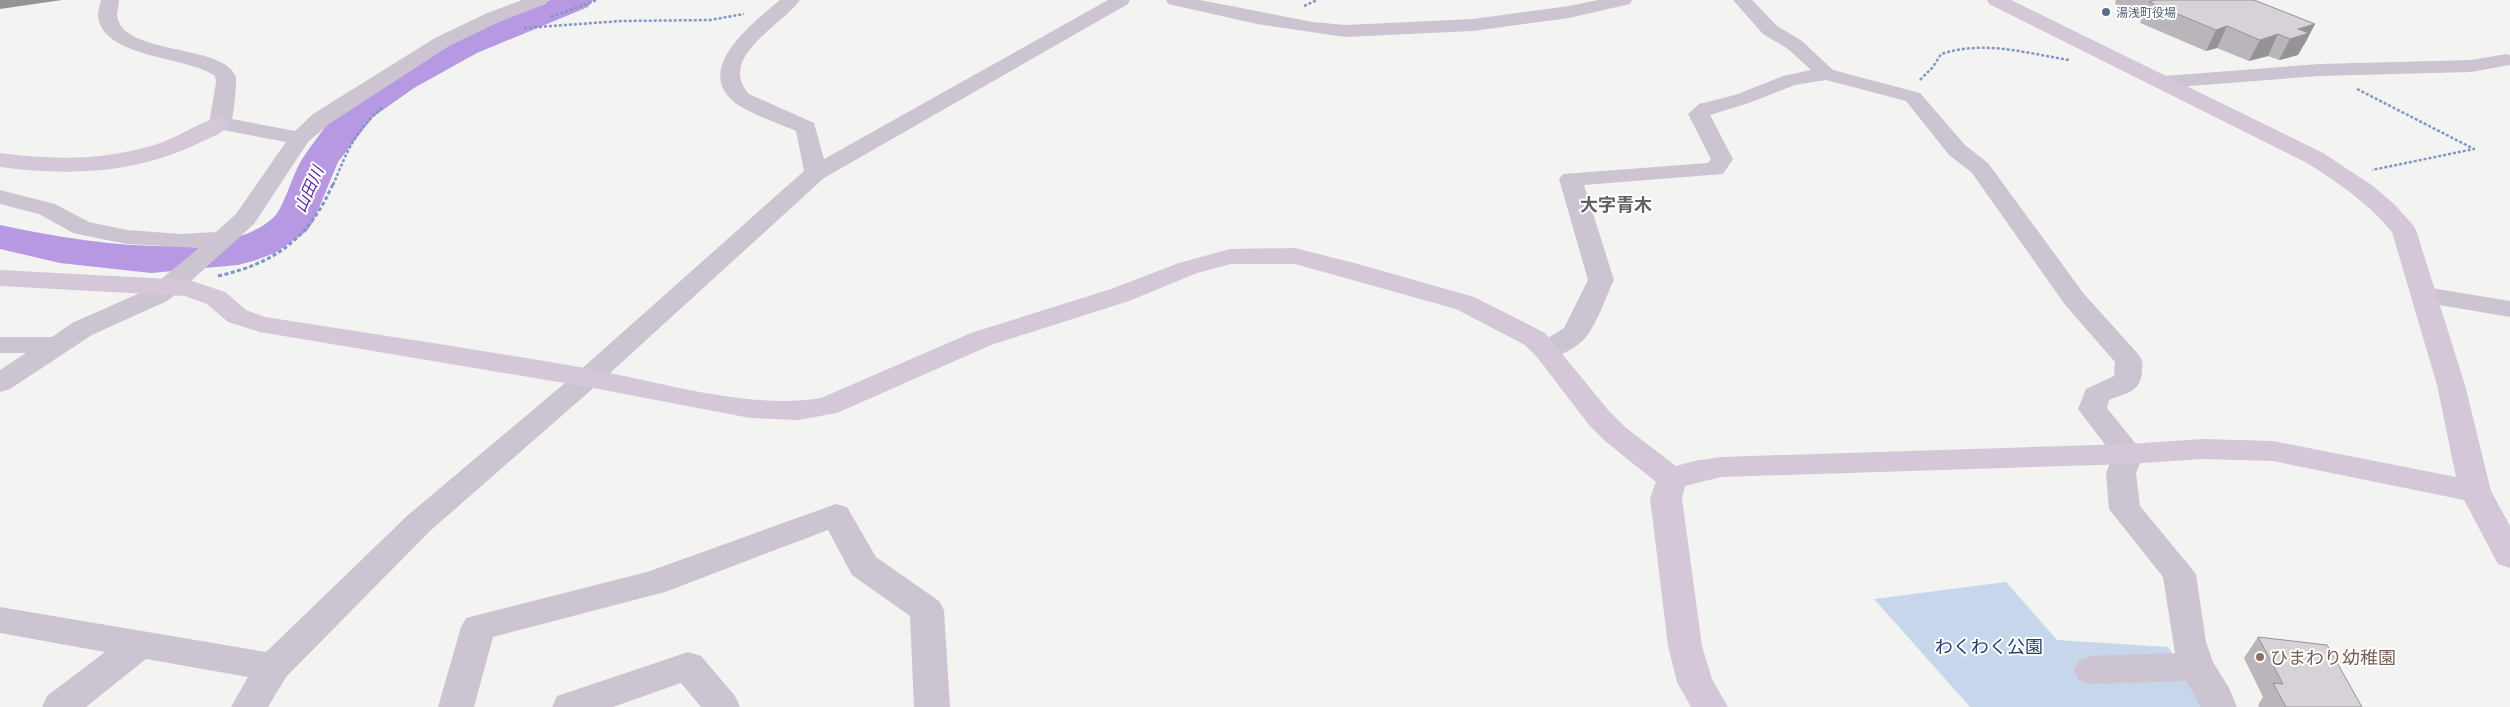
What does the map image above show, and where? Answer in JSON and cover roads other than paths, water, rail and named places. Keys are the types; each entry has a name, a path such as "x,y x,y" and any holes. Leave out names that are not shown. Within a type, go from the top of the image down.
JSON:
{"street":[{"path":"110,0 108,12 110,23 120,36 127,41 151,50 210,64 224,73 227,85 223,98 224,112 220,123"},
{"path":"0,383 94,322 158,295 177,282 245,219 300,138 321,119 442,42 492,18 539,0"},
{"path":"791,0 756,29 744,43 733,62 729,82 734,92 742,98 806,128 816,173"},
{"path":"249,707 273,667 419,524 588,378 816,173 1121,0"},
{"path":"1174,0 1284,23 1345,31 1473,25 1569,12 1623,0"},
{"path":"1742,0 1770,30 1795,45 1826,74"},
{"path":"1996,0 2109,54 2342,176 2380,203 2404,230 2451,385 2475,491 2510,556"},
{"path":"2164,82 2319,70 2472,66 2506,60"},
{"path":"1547,351 1575,333 1602,280 1571,179 1715,169 1722,159 1699,114 1706,108 1742,99 1790,80 1826,74 1913,97 1957,150 1980,168 2075,300 2129,361 2128,381 2096,395 2092,409 2129,454"},
{"path":"0,160 72,166 103,162 133,156 192,138 220,123 300,138"},
{"path":"0,197 47,209 82,228 100,232 127,237 218,242"},
{"path":"0,278 177,282 216,298 237,316 260,324 588,378 750,409 811,410 827,406 981,339 1120,295 1188,268 1230,257 1295,256 1466,303 1535,339 1547,351 1610,429 1632,450 1672,479"},
{"path":"2425,295 2510,310"},
{"path":"0,345 58,345"},
{"path":"1672,479 1694,471 1721,467 2129,454 2203,449 2273,451 2475,491"},
{"path":"2129,454 2121,473 2124,509 2179,574 2189,642 2196,666 2216,698 2219,707"},
{"path":"1672,479 1666,498 1685,646 1695,682 1710,707"},
{"path":"456,707 478,627 653,583 836,515 864,566 927,610 932,707"},
{"path":"0,620 273,667"},
{"path":"60,707 139,644"},
{"path":"570,707 688,666 722,707"},
{"path":"2092,670 2196,666"}],"waterway":[{"name":"山田川","path":"0,237 60,250 151,260 238,252 260,244 293,222 320,161 360,109 402,81 465,46 577,0"}],"place":[{"name":"湯浅町役場","path":"2106,12"},
{"name":"ひまわり幼稚園","path":"2260,657"}],"district":[{"name":"大字青木","path":"1616,204"}],"park label":[{"name":"わくわく公園","path":"1989,646"}]}
